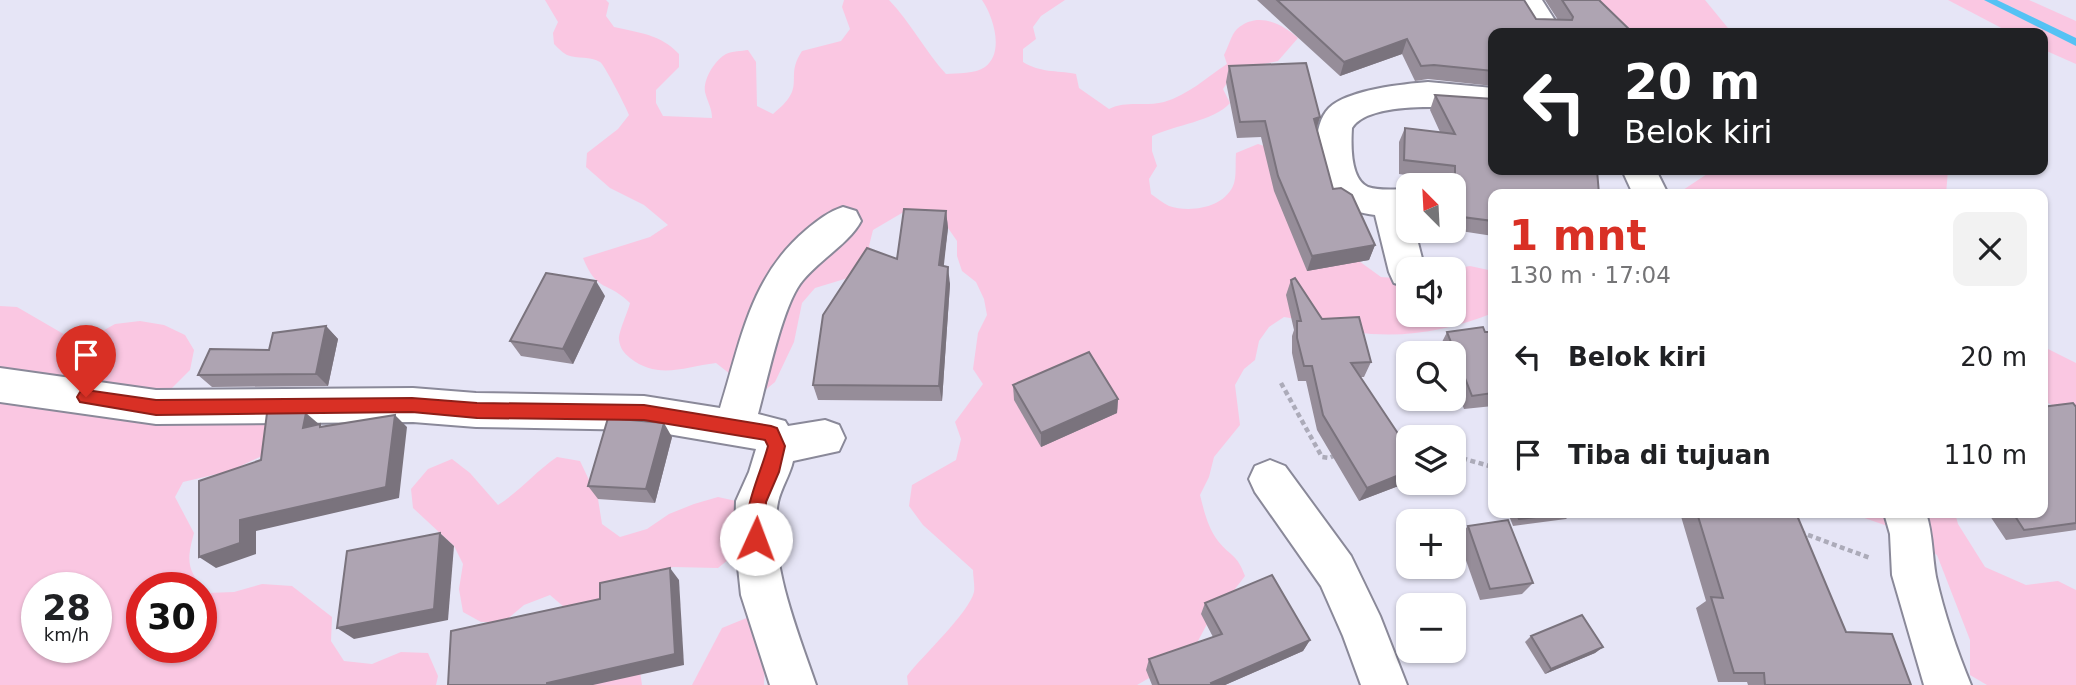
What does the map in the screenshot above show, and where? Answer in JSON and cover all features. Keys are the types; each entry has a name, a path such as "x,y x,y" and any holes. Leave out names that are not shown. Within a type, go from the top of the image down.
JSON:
{"street":[{"path":"1526,0 1544,28"},
{"path":"1396,203 1370,202 1350,193 1343,185 1335,143 1335,124 1341,116 1381,100 1408,94 1457,95 1488,99"},
{"path":"734,427 774,294 782,278 800,257 843,222"},
{"path":"5,391 156,407 412,405 477,410 644,413 771,434 777,446 770,472 757,502 756,539 763,595 793,685"},
{"path":"777,446 825,438"},
{"path":"1270,479 1336,571 1364,631 1384,685"},
{"path":"1906,518 1911,534 1913,575 1933,646 1948,685"}],"path":[{"path":"1281,383 1322,457 1329,458 1340,453"},
{"path":"1383,435 1396,438"},
{"path":"1466,459 1488,466"},
{"path":"1791,530 1821,538 1913,575"}],"shaded area":[{"path":"545,0 606,0 609,3 606,16 614,27 657,38 679,54 679,67 656,90 656,103 663,116 712,118 705,87 711,70 722,57 731,52 748,50 756,62 757,106 773,114 790,96 797,61 802,51 841,41 850,29 842,7 844,0 889,0 946,74 966,73 985,67 995,52 993,24 982,0 1065,0 1041,16 1033,27 1036,39 1023,49 1023,62 1042,70 1076,74 1079,88 1109,109 1122,105 1164,102 1181,95 1227,64 1224,55 1237,29 1253,21 1269,21 1298,38 1278,61 1245,68 1231,77 1223,89 1230,103 1223,109 1152,136 1152,151 1157,166 1149,179 1151,194 1177,208 1196,209 1214,204 1233,186 1236,153 1258,144 1278,150 1352,256 1381,277 1396,278 1396,327 1450,327 1407,334 1372,334 1284,317 1269,327 1259,341 1255,360 1244,369 1235,385 1240,425 1214,457 1209,477 1200,495 1212,531 1236,559 1245,576 1214,611 1191,654 1137,685 908,685 907,676 955,623 974,592 973,570 923,525 909,506 912,485 956,460 961,439 955,422 983,384 973,369 978,333 987,315 984,299 976,282 962,271 957,256 957,241 941,220 907,210 873,230 869,246 876,262 861,274 815,288 802,303 794,342 775,382 758,396 716,363 671,370 651,369 640,365 624,352 619,340 630,303 598,282 583,258 650,237 668,225 644,205 610,188 586,167 587,153 618,129 629,115 600,62 562,52 554,44 553,33 558,22"},
{"path":"1589,0 1705,0 1728,28 1619,28"},
{"path":"1948,0 2029,0 2076,21 2076,64 2048,52 2048,28 2001,28"},
{"path":"1706,175 1948,175 1946,189 1684,189"},
{"path":"1466,267 1488,270 1488,315 1466,323"},
{"path":"0,306 17,307 67,336 92,337 115,324 140,321 164,325 185,335 194,350 190,370 172,388 174,406 256,396 279,448 230,471 183,482 175,497 194,533 189,559 192,572 126,572 126,663 217,663 217,593 234,592 262,584 292,586 332,617 331,641 344,661 372,664 401,652 428,653 438,676 436,685 0,685"},
{"path":"2048,349 2076,363 2076,417 2048,403"},
{"path":"557,457 580,461 598,499 602,524 620,537 647,529 669,514 718,497 745,503 739,551 718,568 673,567 611,594 637,651 642,685 592,685 564,607 550,595 524,605 504,622 481,622 463,612 459,589 463,564 454,546 413,508 411,489 428,469 452,459 470,473 498,505"},
{"path":"1864,518 1956,518 1985,567 2026,585 2058,581 2076,590 2076,685 1987,685 1970,675 1970,640 1937,555 1902,531"},
{"path":"749,617 765,663 764,685 692,685 722,628"}],"building":[{"path":"1277,0 1524,0 1536,19 1572,20 1573,17 1562,0 1599,0 1628,28 1488,28 1488,70 1421,66 1407,39 1344,62"},
{"path":"1306,63 1320,117 1314,119 1333,189 1341,188 1352,195 1375,245 1312,256 1278,176 1265,121 1240,122 1229,66"},
{"path":"1435,95 1488,99 1488,175 1597,175 1599,189 1488,189 1488,220 1466,217 1466,173 1455,173 1455,166 1404,160 1405,128 1455,134"},
{"path":"904,209 946,211 939,265 948,267 939,386 813,385 823,315 867,248 897,259"},
{"path":"546,273 596,281 563,349 510,341"},
{"path":"1295,278 1322,319 1359,317 1371,362 1351,363 1396,430 1396,476 1367,488 1323,415 1312,366 1304,366 1297,338 1297,321 1301,321 1291,280"},
{"path":"326,326 316,374 198,375 210,349 269,350 273,333"},
{"path":"1483,327 1485,332 1488,332 1488,394 1472,396 1466,381 1466,341 1451,341 1447,332"},
{"path":"1089,352 1118,399 1041,433 1013,385"},
{"path":"2073,403 2076,407 2076,523 2024,530 2016,518 2048,518 2048,406"},
{"path":"267,413 306,413 303,428 395,415 386,487 240,520 240,543 199,557 199,481 261,460"},
{"path":"608,418 664,423 646,489 588,486"},
{"path":"1699,518 1798,518 1846,632 1892,634 1911,685 1765,685 1764,673 1734,673 1711,597 1723,598"},
{"path":"1508,520 1533,583 1490,589 1468,526"},
{"path":"440,533 434,609 337,628 347,551"},
{"path":"670,568 675,654 547,685 448,685 451,631 600,599 600,583"},
{"path":"1272,575 1310,640 1211,683 1212,685 1159,685 1149,659 1222,634 1205,603"},
{"path":"1582,615 1603,647 1551,669 1531,636"}],"waterway":[{"path":"1989,0 2047,28"},
{"path":"2048,28 2076,42"}],"route":[{"path":"86,397 156,407 315,408 412,405 477,410 644,413 696,419 771,434 777,446 770,472 757,502 756,539"}]}
